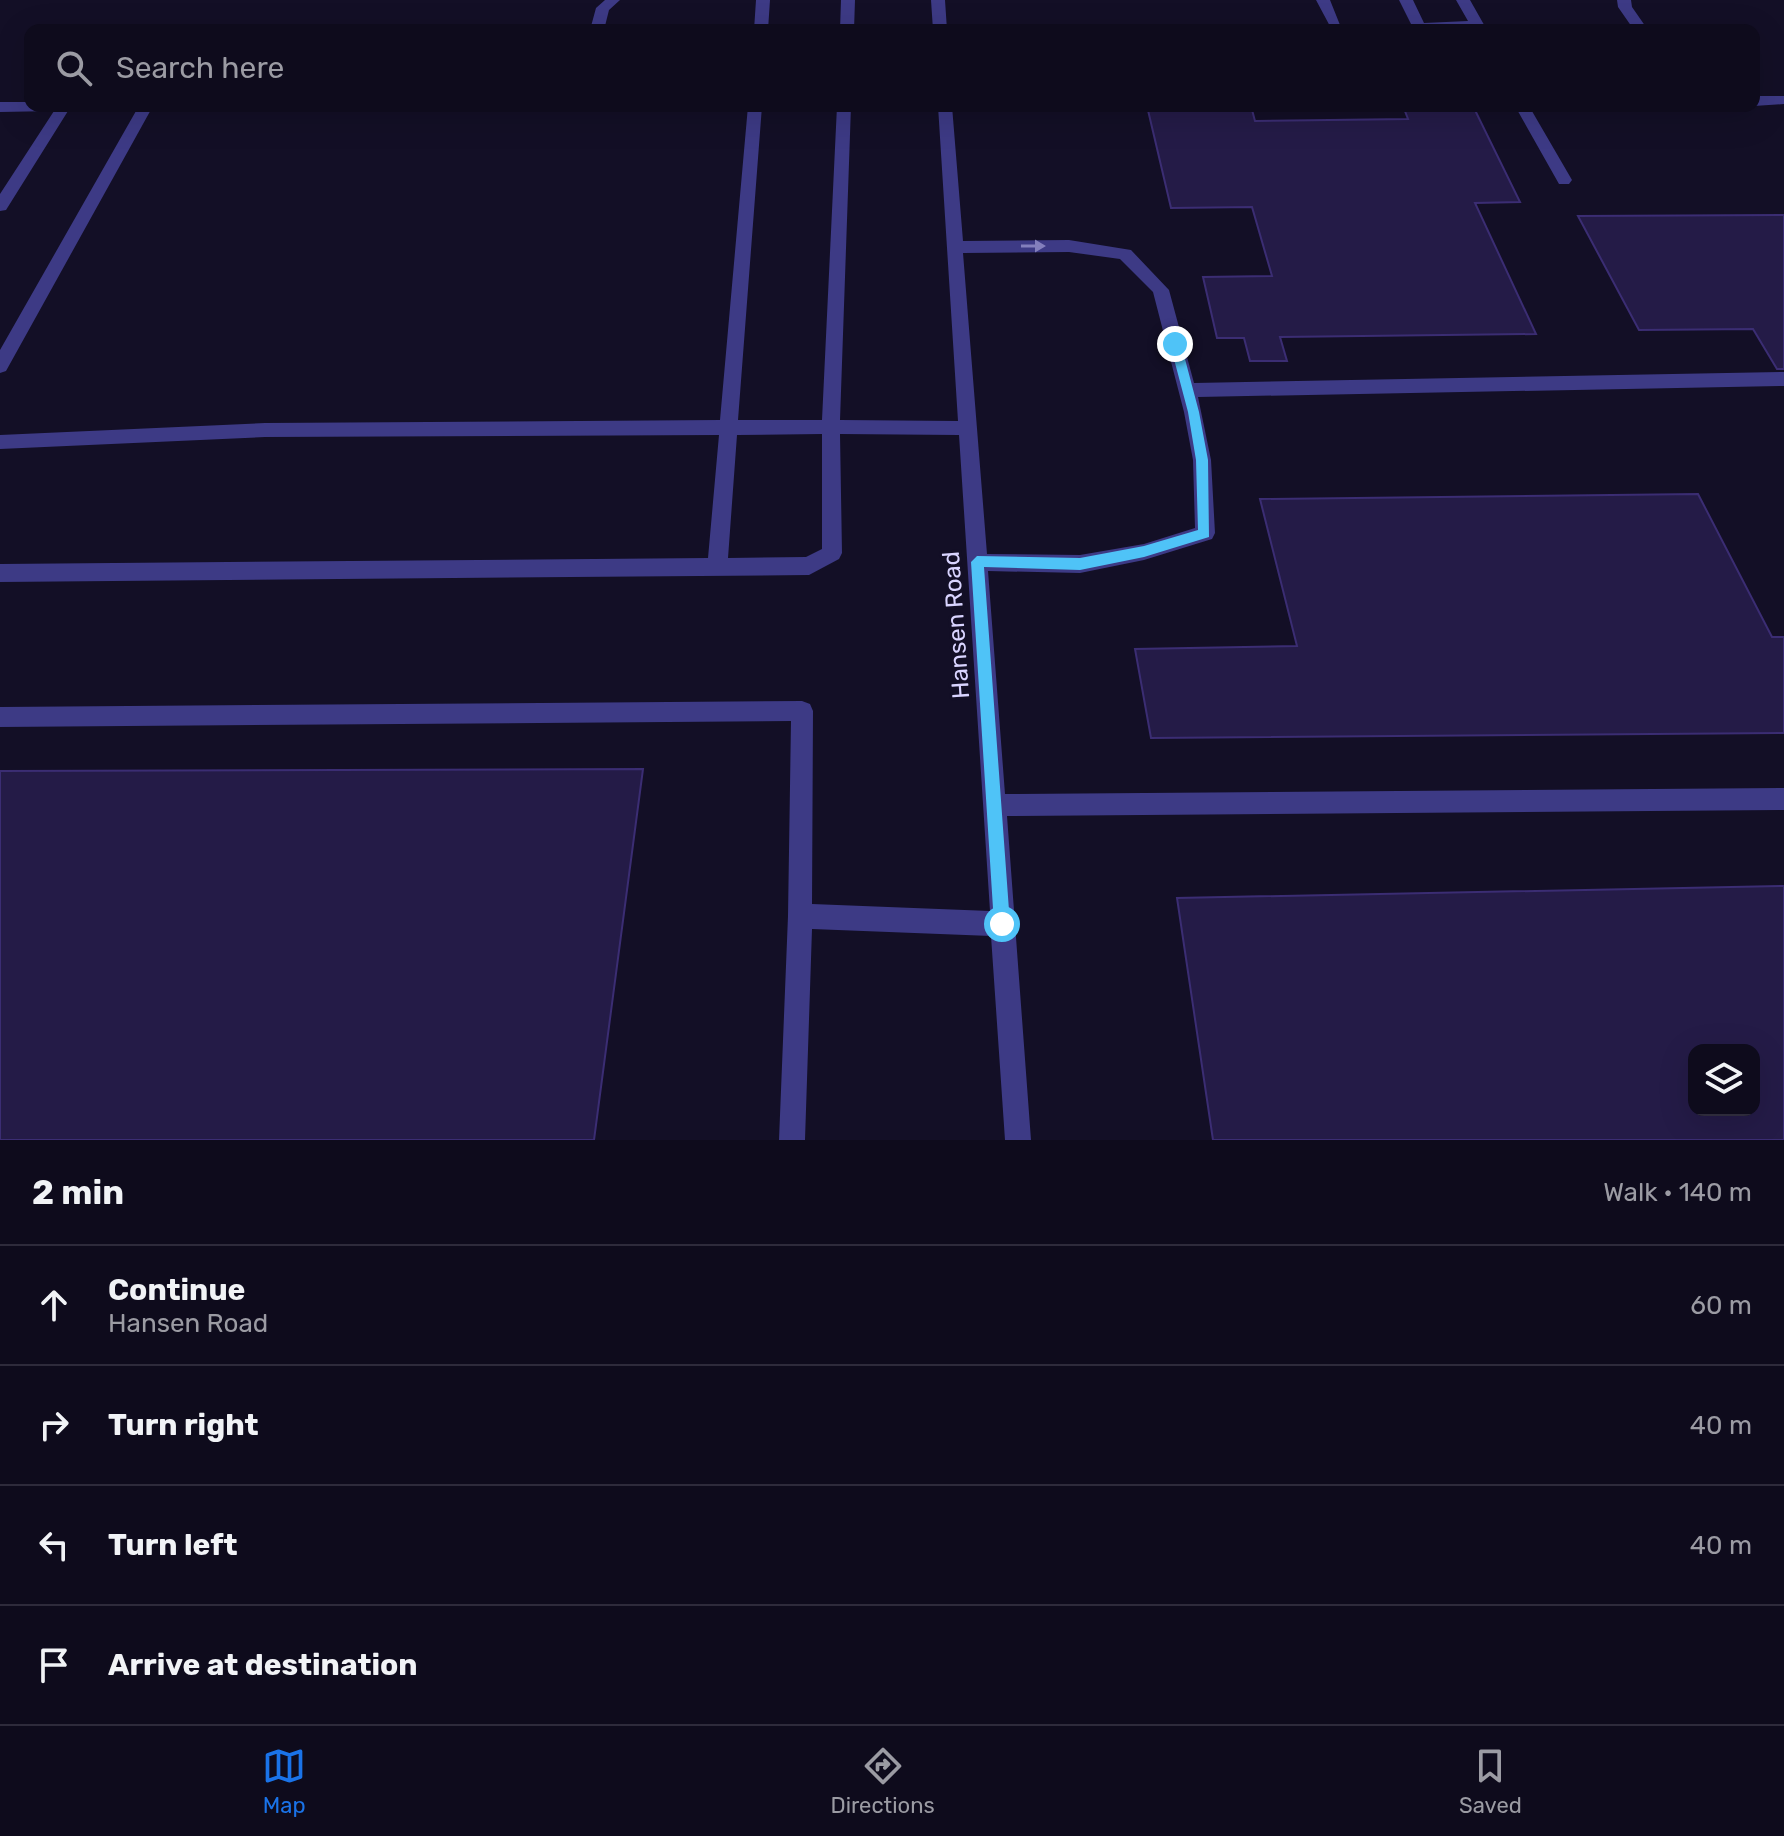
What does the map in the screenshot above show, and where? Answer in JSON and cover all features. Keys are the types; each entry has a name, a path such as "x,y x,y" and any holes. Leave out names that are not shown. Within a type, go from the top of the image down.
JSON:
{"street":[{"path":"599,24 603,8 613,0"},
{"path":"761,24 763,0"},
{"path":"847,24 848,0"},
{"path":"938,0 940,24"},
{"path":"1323,0 1335,24"},
{"path":"1406,0 1418,24"},
{"path":"1463,0 1476,24"},
{"path":"1624,0 1625,7 1637,24"},
{"path":"1760,101 1784,100"},
{"path":"0,107 24,107"},
{"path":"0,206 60,112"},
{"path":"0,366 143,112"},
{"path":"717,567 726,427 754,112"},
{"path":"0,573 809,566 832,553 831,427 844,112"},
{"name":"Hansen Road","path":"945,112 1018,1140"},
{"path":"1525,112 1564,180"},
{"path":"955,247 1069,246 1125,254 1161,290 1202,460 1205,533 1144,552 1080,564 977,562"},
{"path":"1187,390 1784,379"},
{"path":"0,442 265,430 968,428"},
{"path":"0,717 802,711 800,916 792,1140"},
{"path":"994,805 1784,799"},
{"path":"800,916 1002,924"}],"building":[{"path":"1148,112 1253,112 1255,121 1408,119 1405,112 1476,112 1520,202 1475,203 1536,334 1280,337 1287,361 1250,361 1244,338 1217,338 1203,277 1272,276 1252,207 1171,208"},
{"path":"1784,215 1784,369 1777,369 1753,329 1639,330 1578,216"},
{"path":"1698,494 1772,637 1784,637 1784,733 1151,738 1135,649 1297,646 1260,499"},
{"path":"643,769 594,1140 0,1140 0,771"},
{"path":"1784,886 1784,1140 1213,1140 1177,898"}],"route":[{"path":"1002,924 977,562 1080,564 1144,552 1205,533 1202,460 1175,344"}]}
